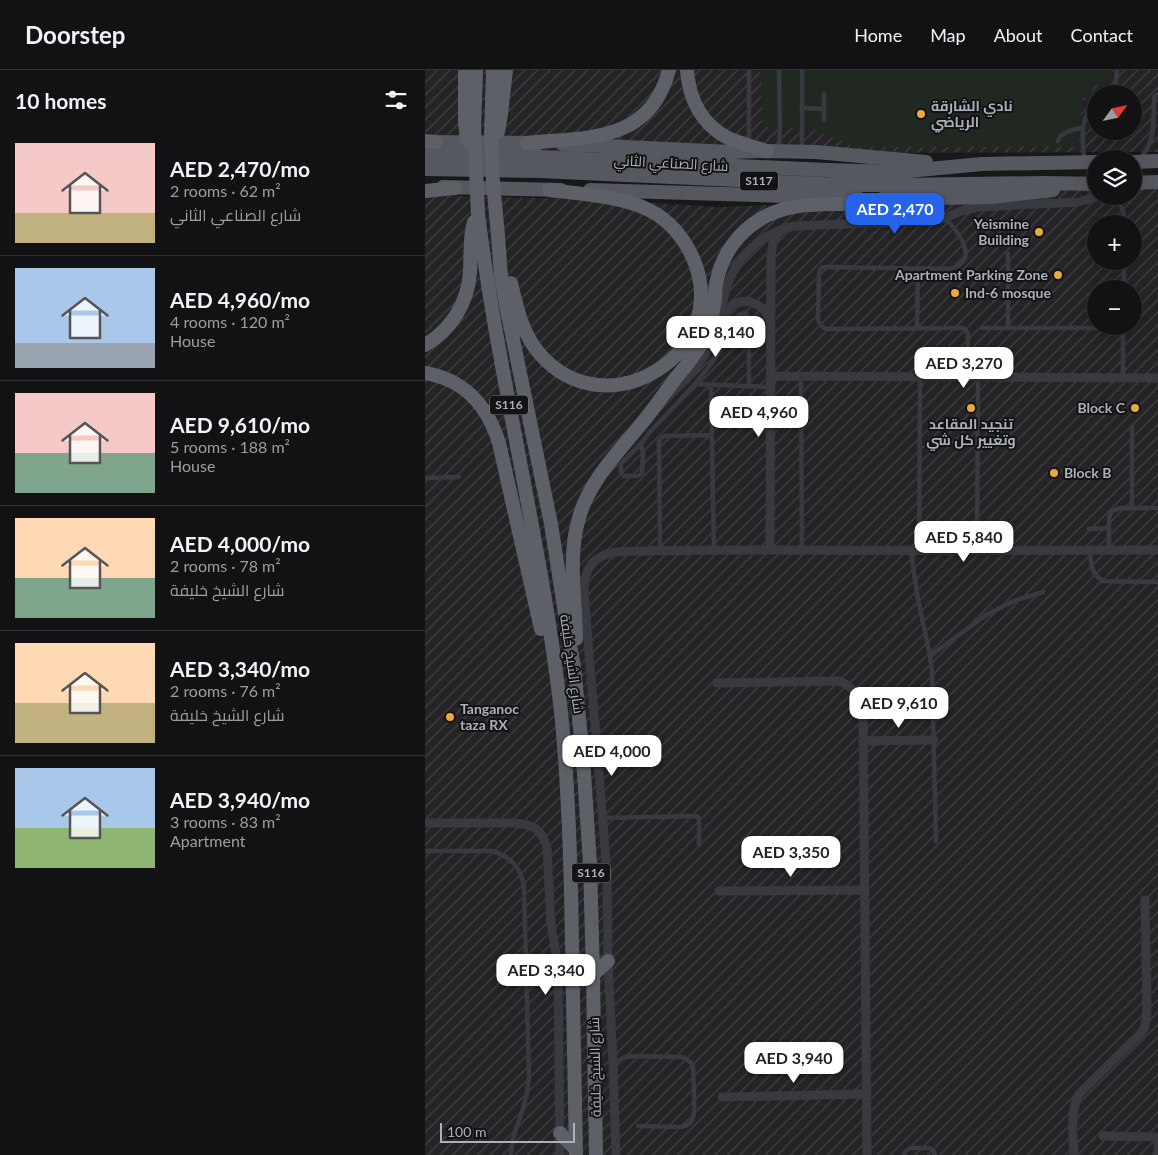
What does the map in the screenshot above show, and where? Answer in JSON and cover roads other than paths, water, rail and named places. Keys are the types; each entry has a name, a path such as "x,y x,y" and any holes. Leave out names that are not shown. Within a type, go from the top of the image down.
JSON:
{"highway":[{"name":"S116","path":"498,236 492,155 501,114 500,70"},
{"path":"527,143 596,137 609,134 632,124 654,105 669,70"},
{"path":"687,70 691,96 705,120 727,137 773,151"},
{"name":"S116","path":"470,71 466,134 469,144 475,152 478,214"},
{"path":"425,191 455,188"},
{"path":"498,236 524,329 539,353 555,368 570,377 601,385 633,382 660,370 681,350 689,337 699,310 701,294 699,278 689,249 673,227 651,211 638,205 549,190"},
{"path":"574,668 576,631 573,555 578,519 588,494 602,471 656,406 693,357 701,343 708,329 712,314 719,270 731,247 748,228 769,214 781,209 807,204 866,203 893,200"},
{"path":"425,345 443,333 452,323 463,301 469,281 473,224 478,214"},
{"name":"شارع الشيخ خليفة","path":"478,214 493,319 545,595 566,766 576,1152"},
{"name":"شارع الشيخ خليفة","path":"498,236 501,276 549,515 574,668 589,829 596,1155"},
{"path":"425,373 435,374 462,387 480,405 494,427 545,645 548,654 554,661"},
{"path":"593,975 608,961"},
{"path":"560,1134 576,1152"}],"main road":[{"path":"429,141 527,143 730,152 803,152 947,164 982,164"},
{"name":"شارع الصناعي الثاني","path":"425,156 539,157 897,172 982,164 1087,163"},
{"path":"1142,162 1158,161"},
{"name":"شارع الصناعي الثاني","path":"425,170 539,171 824,184 896,185 1044,182 1087,190"},
{"path":"1142,183 1158,182"},
{"path":"425,187 893,200 1087,191"}],"street":[{"path":"721,319 724,295 733,271 740,260 759,242 781,230 793,226 921,222 945,218 961,211 978,207 1078,202 1087,196"},
{"path":"770,550 771,249 777,234 781,230"},
{"path":"656,406 675,390 702,358 729,307 742,302 756,304 767,313 771,326"},
{"path":"771,376 1158,378"},
{"path":"616,1155 608,961 607,874 584,582 586,572 592,564 600,557 609,553 660,551 1158,550"},
{"path":"717,683 840,681 853,691 863,704 867,1155"},
{"path":"863,741 934,740"},
{"path":"425,823 527,824 536,828 545,840 551,924 558,967 560,1155"},
{"path":"719,891 864,890"},
{"path":"1074,1155 1073,1109 1075,1101 1079,1094 1137,1038 1145,1026 1147,1012 1145,900"},
{"path":"722,1097 867,1094"},
{"path":"1103,1136 1158,1137 1158,1155"}],"lane":[{"path":"749,70 749,145"},
{"path":"773,151 780,128 779,70"},
{"path":"802,70 803,152"},
{"path":"1116,85 1117,70"},
{"path":"823,94 824,120"},
{"path":"1142,156 1152,138 1154,97 1158,94"},
{"path":"802,108 824,109"},
{"path":"1087,115 1083,128 1087,150"},
{"path":"1058,141 1062,134 1083,128"},
{"path":"1150,144 1158,144"},
{"path":"945,218 955,229 966,248 964,260 960,265 955,268 917,269 823,267 819,273 818,319 822,327 826,329 963,328 968,334 967,378"},
{"path":"1008,254 1008,328"},
{"path":"917,269 917,329"},
{"path":"641,444 643,453 642,474 624,476 621,464 695,384 719,351 734,319 743,313 749,319 749,386"},
{"path":"982,328 1087,327"},
{"path":"1123,335 1123,378"},
{"path":"801,376 802,550"},
{"path":"920,377 915,551 918,601 931,656 936,841"},
{"path":"977,551 978,377"},
{"path":"695,384 771,387"},
{"path":"711,385 714,550"},
{"path":"1132,427 1132,508"},
{"path":"660,551 659,441 665,436 711,435"},
{"path":"425,478 459,477"},
{"path":"1109,551 1109,514 1112,511 1116,508 1158,508"},
{"path":"1089,529 1109,528"},
{"path":"1090,551 1093,572 1103,581 1158,582"},
{"path":"931,656 986,615 1013,601 1043,592"},
{"path":"602,818 697,816 699,818 699,845"},
{"path":"425,851 485,851 498,853 515,865 522,877 529,1078 526,1098 514,1134 511,1155"},
{"path":"613,1064 629,1056 681,1057 686,1058 693,1066 693,1117 689,1124 681,1127 638,1126"},
{"path":"904,1155 911,1148 929,1148 933,1150 935,1155"}],"place":[{"name":"نادي الشارقة الرياضي","path":"921,114"},
{"name":"Yeismine Building","path":"1039,232"},
{"name":"Apartment Parking Zone","path":"1058,275"},
{"name":"Ind-6 mosque","path":"955,293"},
{"name":"تنجيد المقاعد وتغيير كل شي","path":"971,408"},
{"name":"Block C","path":"1135,408"},
{"name":"Block B","path":"1054,473"},
{"name":"Tanganoc taza RX","path":"450,717"}]}
